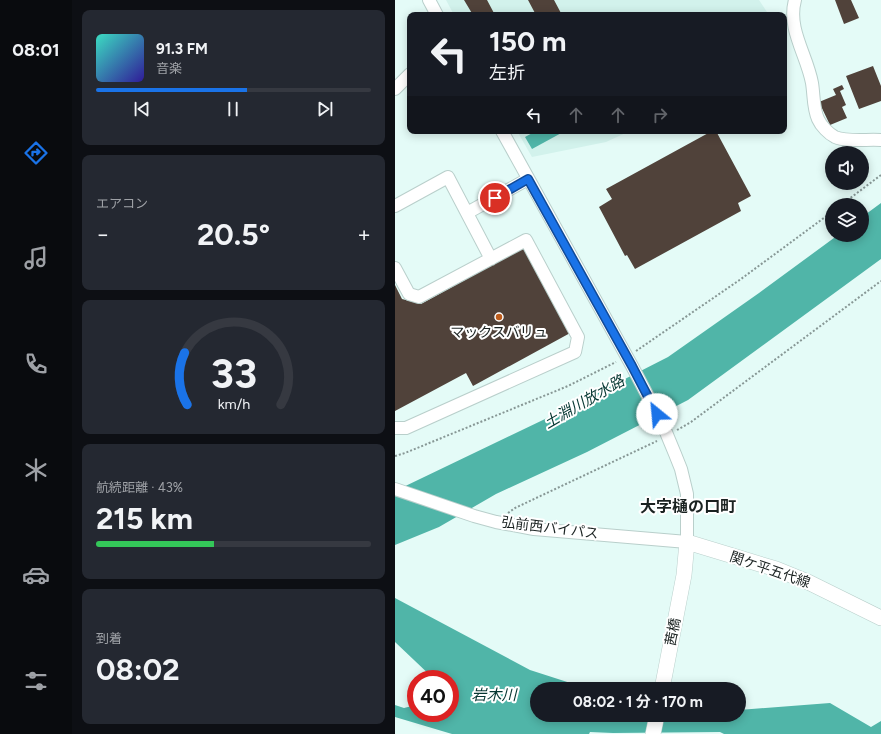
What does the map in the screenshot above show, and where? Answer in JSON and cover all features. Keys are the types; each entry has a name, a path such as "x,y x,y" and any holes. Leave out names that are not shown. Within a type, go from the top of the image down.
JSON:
{"main road":[{"name":"茜橋","path":"663,682 684,575 687,542"},
{"name":"関ケ平五代線","path":"687,542 783,572 808,582 881,618"},
{"path":"653,734 656,722"}],"street":[{"path":"429,0 435,12"},
{"path":"795,0 793,14 794,29 808,68 812,83 815,107 819,120 828,132 836,137 846,140 881,140"},
{"path":"395,89 407,77"},
{"path":"395,89 407,85"},
{"path":"504,134 629,361 665,431 681,469 687,494 687,542"},
{"path":"395,206 448,178 491,258"},
{"path":"467,213 528,179"},
{"path":"395,268 409,294 419,297 526,240 579,337 575,352 406,428 395,428"},
{"name":"弘前西バイパス","path":"395,489 474,516 496,522 534,529 687,542"}],"path":[{"path":"850,198 881,175"},
{"path":"395,456 405,454 629,361 648,343 741,279 825,217"},
{"path":"496,522 515,508 665,431 691,422 881,281"}],"shaded area":[{"path":"446,0 759,0 767,12 452,12"},
{"path":"519,134 623,134 606,142 532,157"}],"water":[{"path":"530,134 560,134 532,149 525,137"},
{"name":"土淵川放水路","path":"881,203 881,259 688,400 587,452 496,494 439,527 395,545 395,491 568,408 668,357 828,242 869,242 869,212"},
{"name":"岩木川","path":"395,598 530,670 567,682 530,682 530,722 746,722 746,709 830,703 871,727 881,721 881,734 590,732 589,734 452,734 412,722 459,722 459,670 425,670 395,642"},
{"name":"岩木川","path":"395,705 404,708 407,707 407,721 395,717"}],"building":[{"path":"464,0 487,0 493,12 471,12"},
{"path":"528,0 554,0 560,12 534,12"},
{"path":"835,0 851,0 859,18 844,24"},
{"path":"873,66 881,86 881,101 859,109 846,76"},
{"path":"842,85 844,89 840,91 846,105 842,107 847,118 830,125 819,102 836,95 833,89"},
{"path":"707,134 718,134 751,196 738,203 741,211 635,269 627,255 625,256 599,207 612,199 606,189"},
{"name":"マックスバリュ","path":"525,247 572,332 473,386 466,373 395,411 395,285 402,299 421,304"}],"place":[{"name":"マックスバリュ","path":"499,317"}],"district":[{"name":"大字樋の口町","path":"688,506"}],"route":[{"path":"495,198 528,179 657,414"}]}
